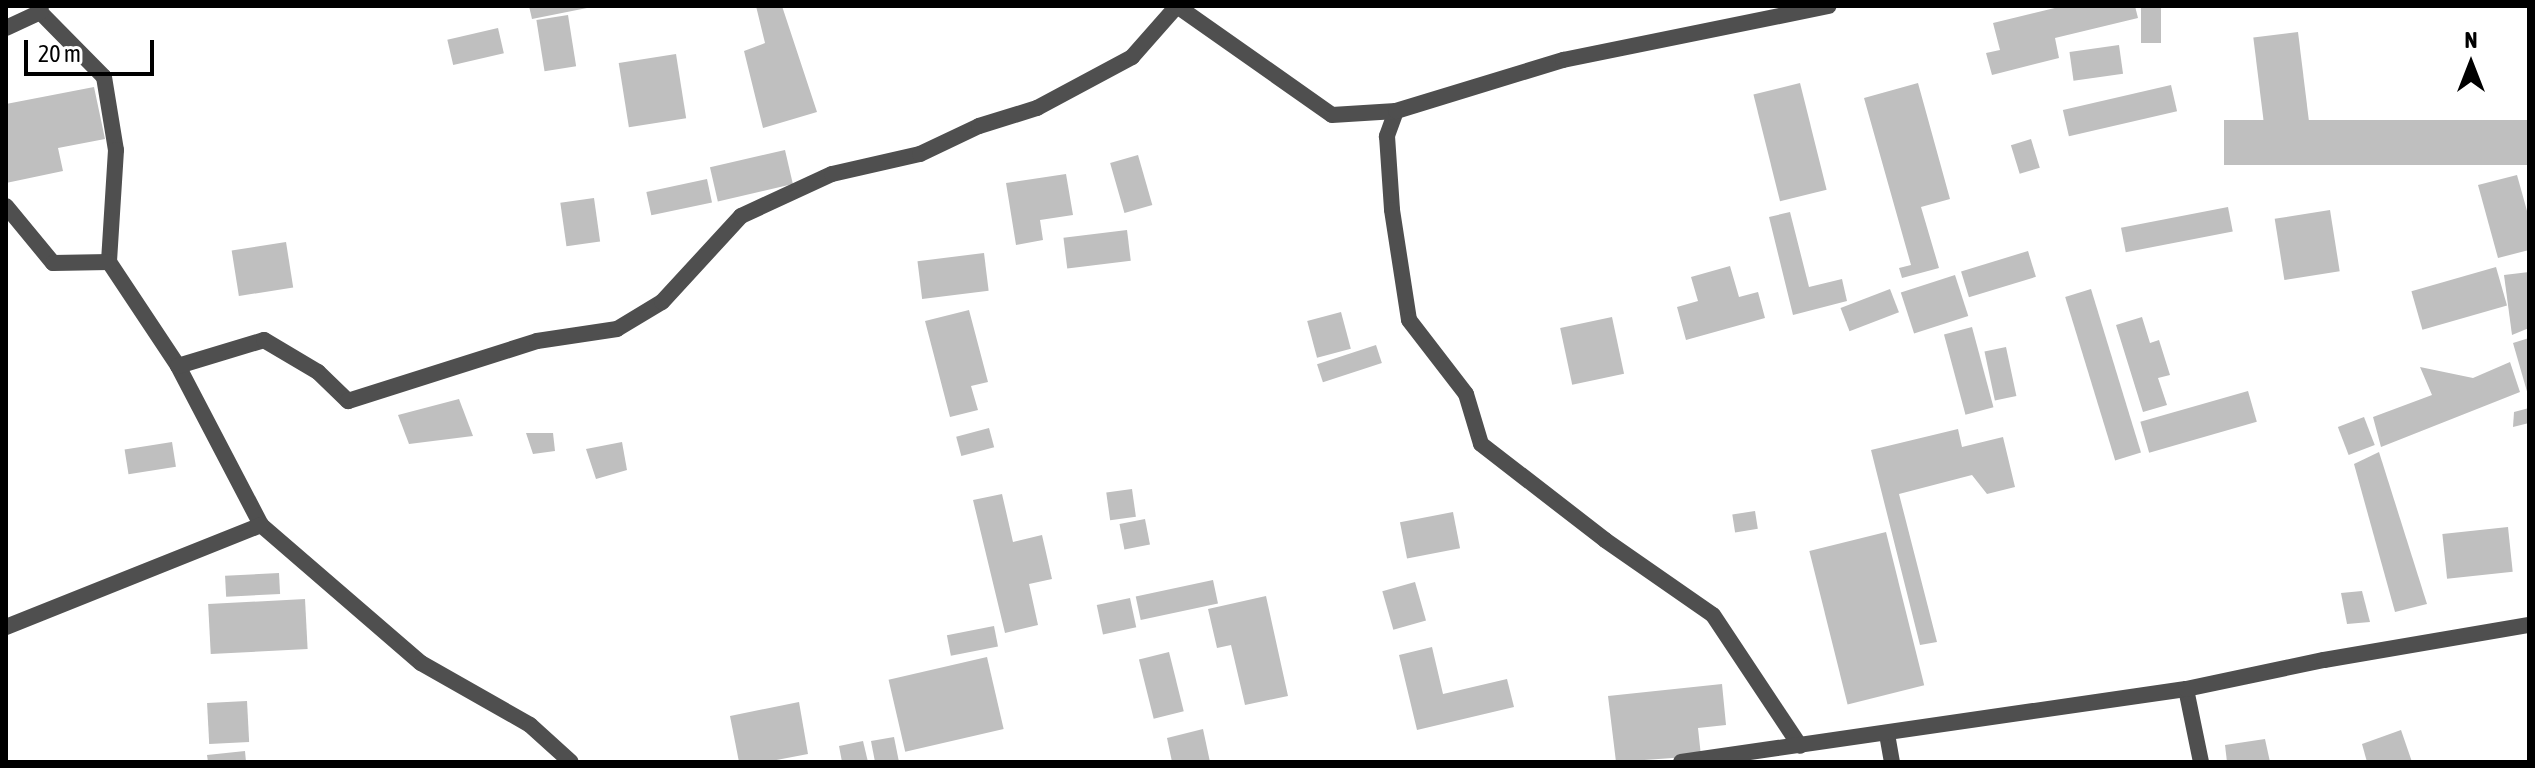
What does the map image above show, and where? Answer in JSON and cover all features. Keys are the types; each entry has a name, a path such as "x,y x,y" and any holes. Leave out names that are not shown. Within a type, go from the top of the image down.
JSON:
{"street":[{"path":"178,366 264,340 318,372 348,401 537,341 617,329 662,302 741,216 832,174 920,154 979,126 1037,108 1132,57 1177,6 1332,115 1396,111 1563,60 1829,6"},
{"path":"6,28 40,9 104,77 116,150 109,262 178,366 261,525 421,663 530,725 571,762"},
{"path":"1396,111 1387,136 1392,210 1409,320 1466,394 1481,444 1605,540 1713,615 1800,746"},
{"path":"6,206 53,263 109,262"},
{"path":"6,627 261,525"},
{"path":"1681,762 2186,689 2324,660 2529,625"},
{"path":"2186,689 2201,762"},
{"path":"1887,734 1892,762"}],"building":[{"path":"529,6 592,6 592,7 532,19"},
{"path":"756,6 782,6 817,112 763,128 744,51 765,43"},
{"path":"2063,6 2135,6 2138,18 2055,38 2059,58 1992,75 1986,53 2000,50 1993,23"},
{"path":"2141,6 2161,6 2161,43 2141,43"},
{"path":"568,15 576,66 545,71 536,20"},
{"path":"498,28 504,53 453,65 447,40"},
{"path":"2298,32 2313,155 2268,161 2253,37"},
{"path":"2119,45 2123,74 2074,81 2069,52"},
{"path":"676,54 686,118 629,127 619,63"},
{"path":"1800,83 1827,190 1780,201 1753,95"},
{"path":"1918,83 1950,199 1921,207 1939,268 1902,278 1899,268 1911,265 1864,98"},
{"path":"2171,85 2177,111 2069,136 2063,110"},
{"path":"94,87 105,139 58,148 63,171 6,183 6,104"},
{"path":"2224,120 2529,120 2529,165 2224,165"},
{"path":"2031,139 2040,168 2020,174 2011,145"},
{"path":"785,150 793,184 718,201 710,167"},
{"path":"1138,155 1152,205 1124,213 1110,163"},
{"path":"1066,174 1073,215 1040,220 1043,240 1016,245 1006,183"},
{"path":"2517,175 2529,218 2529,250 2498,258 2478,185"},
{"path":"707,179 712,202 651,215 646,192"},
{"path":"594,198 600,242 566,246 560,203"},
{"path":"2228,207 2233,232 2126,252 2121,228"},
{"path":"2330,210 2340,271 2284,280 2275,219"},
{"path":"1790,212 1809,287 1842,279 1847,301 1793,315 1769,217"},
{"path":"1127,230 1131,261 1067,269 1063,238"},
{"path":"286,242 293,287 239,296 232,251"},
{"path":"2028,251 2036,277 1969,297 1961,271"},
{"path":"984,253 989,291 922,299 917,261"},
{"path":"1730,266 1739,297 1758,292 1765,318 1686,340 1677,307 1698,301 1691,277"},
{"path":"2496,267 2507,305 2422,330 2411,291"},
{"path":"2529,272 2529,328 2512,335 2504,275"},
{"path":"1955,275 1968,316 1914,334 1901,293"},
{"path":"1890,289 1899,312 1849,331 1841,308"},
{"path":"2091,289 2141,453 2115,460 2065,297"},
{"path":"969,310 988,382 971,386 978,410 950,417 925,321"},
{"path":"1341,312 1351,349 1317,358 1307,321"},
{"path":"1612,317 1624,374 1572,385 1560,328"},
{"path":"2142,317 2150,343 2159,340 2170,375 2158,378 2167,405 2143,412 2116,325"},
{"path":"1972,327 1993,407 1965,415 1944,335"},
{"path":"2529,338 2529,394 2528,395 2513,343"},
{"path":"1376,345 1382,363 1323,382 1317,364"},
{"path":"2006,347 2016,396 1995,400 1984,352"},
{"path":"2510,362 2520,392 2381,447 2373,417 2432,395 2420,367 2473,378"},
{"path":"2248,391 2257,422 2149,453 2140,422"},
{"path":"459,399 473,436 409,444 398,415"},
{"path":"2529,408 2529,423 2513,427 2514,412"},
{"path":"2364,417 2375,445 2349,455 2338,427"},
{"path":"989,428 994,447 961,456 956,437"},
{"path":"1958,429 1962,447 2003,437 2015,487 1987,494 1972,475 1899,494 1937,642 1920,645 1871,450"},
{"path":"526,433 553,433 555,451 533,454"},
{"path":"172,442 176,467 129,474 125,450"},
{"path":"622,442 627,470 596,479 586,449"},
{"path":"2379,452 2427,604 2395,612 2354,464"},
{"path":"1132,489 1136,517 1110,520 1106,493"},
{"path":"1002,494 1013,542 1042,535 1052,579 1029,584 1038,625 1005,633 973,500"},
{"path":"1755,511 1758,529 1735,532 1732,515"},
{"path":"1453,512 1460,548 1407,559 1400,522"},
{"path":"1145,519 1150,545 1124,549 1119,524"},
{"path":"2508,527 2513,572 2447,579 2442,534"},
{"path":"1886,532 1924,685 1848,704 1809,551"},
{"path":"279,573 280,594 226,597 225,576"},
{"path":"1213,580 1218,603 1141,620 1136,596"},
{"path":"1415,582 1426,620 1393,630 1382,591"},
{"path":"2362,591 2370,622 2347,624 2341,593"},
{"path":"1266,596 1288,696 1245,705 1231,645 1217,648 1208,609"},
{"path":"1130,598 1136,627 1103,634 1097,605"},
{"path":"305,599 308,649 211,654 208,604"},
{"path":"994,626 998,647 951,656 947,635"},
{"path":"1432,647 1443,694 1507,679 1514,707 1417,730 1399,655"},
{"path":"1169,652 1184,711 1154,719 1139,659"},
{"path":"987,657 1004,729 905,752 889,680"},
{"path":"1722,684 1726,725 1698,728 1701,756 1616,762 1608,696"},
{"path":"247,701 249,742 209,744 207,703"},
{"path":"799,702 808,754 766,762 739,762 730,716"},
{"path":"1203,729 1210,762 1172,762 1167,738"},
{"path":"2401,730 2412,762 2367,762 2362,744"},
{"path":"894,737 899,762 875,762 871,741"},
{"path":"2265,739 2270,762 2227,762 2225,745"},
{"path":"863,741 868,762 842,762 839,746"},
{"path":"245,751 246,762 208,762 207,755"}]}
